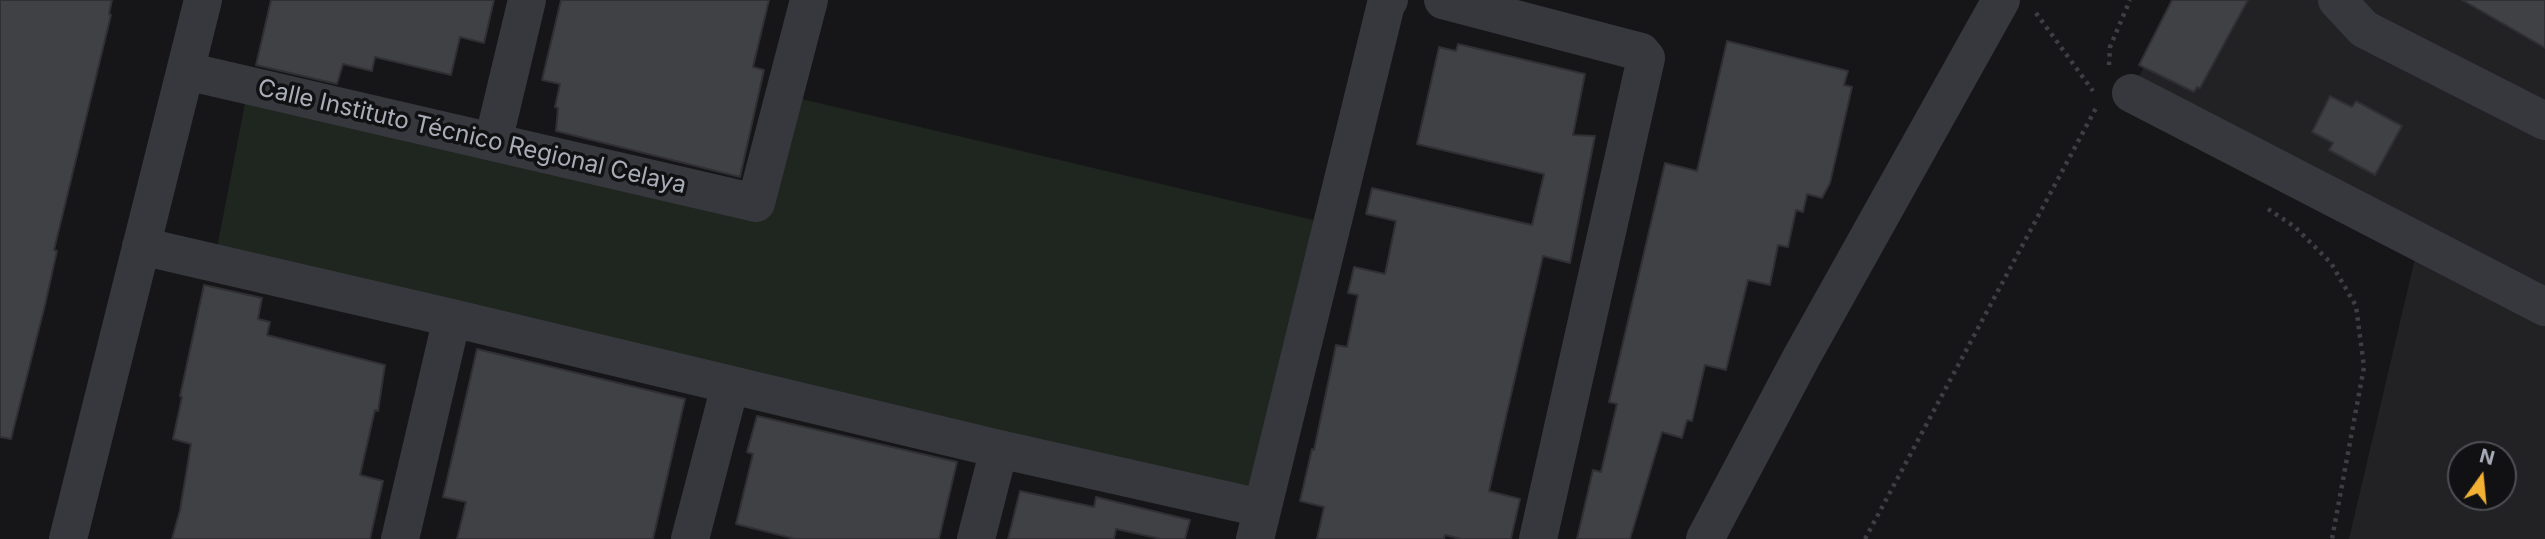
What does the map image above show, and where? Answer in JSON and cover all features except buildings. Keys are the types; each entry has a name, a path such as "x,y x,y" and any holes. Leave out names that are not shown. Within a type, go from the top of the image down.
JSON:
{"street":[{"path":"68,539 203,0"},
{"path":"493,142 527,0"},
{"name":"Calle Instituto Técnico Regional Celaya","path":"186,71 757,202 808,0"},
{"path":"141,246 999,449 1258,523 1390,0"},
{"path":"1443,0 1641,52 1646,58 1538,539"},
{"path":"2337,0 2364,29 2545,121"},
{"path":"1704,539 1801,358 2018,6"},
{"path":"2131,93 2545,307"},
{"path":"400,539 452,318"},
{"path":"690,539 730,386"},
{"path":"976,539 999,449"}],"path":[{"path":"2130,0 2110,47 2109,90 2117,87 2131,93"},
{"path":"1865,539 2100,100 2018,6"},
{"path":"2263,206 2295,227 2330,263 2356,306 2364,367 2332,539"}],"shaded area":[{"path":"2182,0 2545,0 2545,539 2349,539 2416,254 2126,99"},
{"path":"248,88 760,211 789,96 1326,223 1258,505 215,258"}]}
